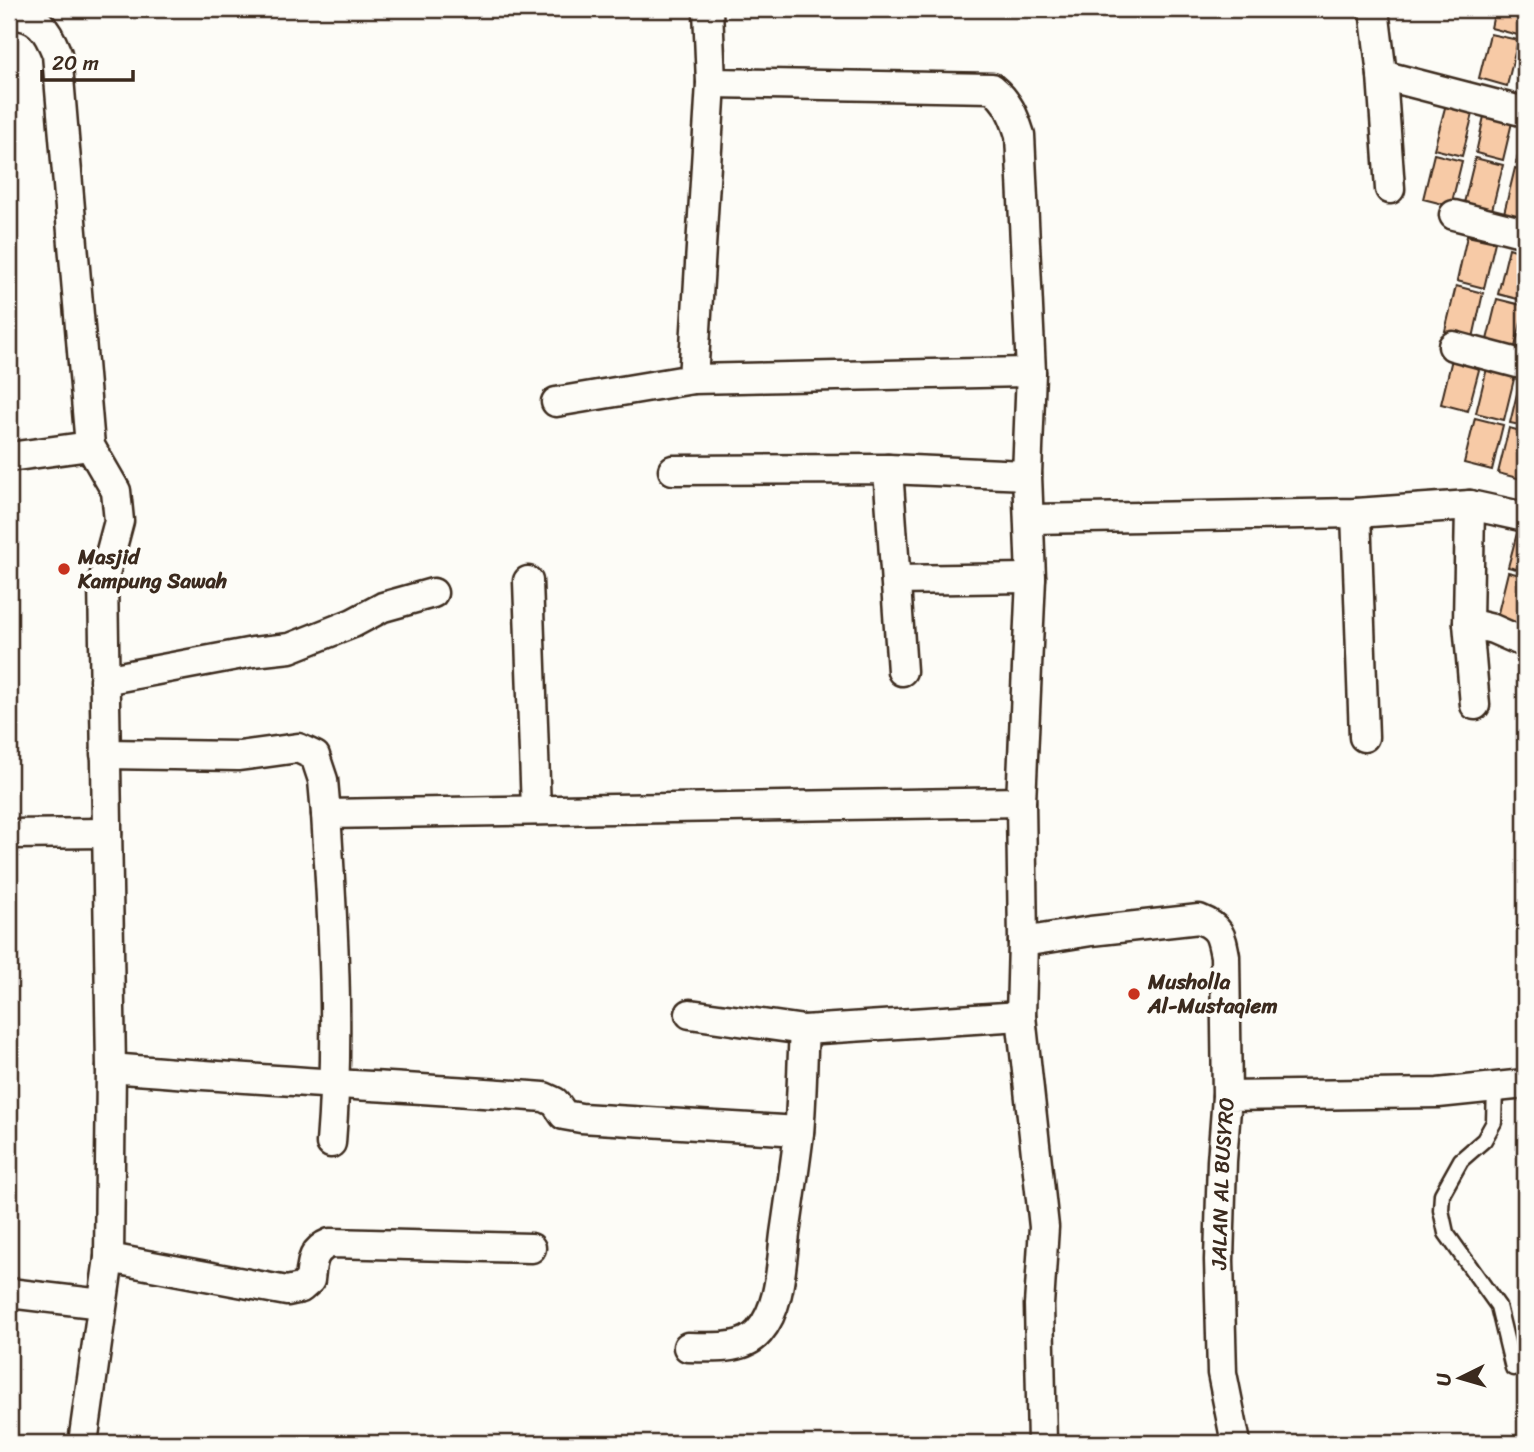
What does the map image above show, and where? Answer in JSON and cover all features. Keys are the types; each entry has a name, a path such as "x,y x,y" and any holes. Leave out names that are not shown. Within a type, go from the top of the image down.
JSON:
{"street":[{"path":"693,379 711,83 708,9"},
{"path":"1374,9 1382,75 1390,189"},
{"path":"9,15 42,19 57,54 90,446 116,491 119,521 103,581 111,1068 109,1258 83,1443"},
{"path":"1382,75 1525,112"},
{"path":"711,83 992,88 1003,96 1013,113 1020,135 1031,372 1027,475 1031,519 1031,578 1021,802 1021,1016 1044,1227 1039,1305 1042,1443"},
{"path":"1454,215 1525,233"},
{"path":"1453,346 1525,365"},
{"path":"556,402 693,379 1031,372"},
{"path":"9,457 90,446"},
{"path":"673,470 888,469 1027,475"},
{"path":"888,469 902,671"},
{"path":"1031,519 1356,513 1470,505 1525,517"},
{"path":"1470,505 1468,623 1475,705"},
{"path":"1356,513 1364,737"},
{"path":"896,580 1031,578"},
{"path":"528,581 536,810"},
{"path":"104,680 253,652 290,648 323,636 383,607 433,593"},
{"path":"1468,623 1493,629 1525,643"},
{"path":"105,754 239,756 298,748 315,756 323,780 332,925 336,1083 331,1143"},
{"path":"326,814 1021,802"},
{"path":"9,834 107,833"},
{"path":"1023,942 1199,919 1214,925 1221,937 1225,956 1227,1096"},
{"path":"690,1014 804,1030 1021,1016"},
{"path":"688,1347 740,1344 759,1332 769,1316 781,1262 799,1131 804,1030"},
{"path":"111,1068 254,1080 544,1097 555,1102 564,1115 581,1118 799,1131"},
{"name":"JALAN AL BUSYRO","path":"1236,1443 1222,1373 1219,1260 1227,1096 1438,1093 1525,1084"},
{"path":"109,1258 287,1291 301,1288 310,1280 313,1256 320,1247 330,1243 531,1248"},
{"path":"9,1293 102,1304"}],"lane":[{"path":"1495,1087 1494,1122 1484,1140 1461,1160 1442,1194 1441,1210 1446,1233 1498,1306 1513,1368"}],"building":[{"path":"1495,9 1525,9 1518,35 1491,28"},
{"path":"1490,34 1518,40 1507,86 1479,78"},
{"path":"1525,70 1525,91 1520,90"},
{"path":"1446,104 1474,110 1462,156 1434,149"},
{"path":"1486,107 1514,114 1503,160 1476,153"},
{"path":"1525,126 1525,165 1516,163"},
{"path":"1434,154 1462,161 1451,206 1423,199"},
{"path":"1475,158 1503,165 1492,210 1464,203"},
{"path":"1515,168 1525,171 1525,219 1504,213"},
{"path":"1467,236 1495,242 1484,288 1457,281"},
{"path":"1509,248 1525,253 1525,301 1498,294"},
{"path":"1456,286 1483,293 1473,338 1445,331"},
{"path":"1497,299 1525,306 1514,351 1486,344"},
{"path":"1525,324 1525,355 1518,354"},
{"path":"1452,359 1480,366 1468,411 1441,404"},
{"path":"1487,368 1515,375 1504,420 1476,413"},
{"path":"1521,377 1525,378 1525,426 1510,423"},
{"path":"1475,418 1503,425 1492,470 1464,463"},
{"path":"1509,428 1525,432 1525,480 1498,473"},
{"path":"1520,522 1525,523 1525,571 1508,567"},
{"path":"1508,572 1525,576 1525,625 1497,617"}],"place":[{"name":"Masjid Kampung Sawah","path":"64,569"},
{"name":"Musholla Al-Mustaqiem","path":"1134,994"}]}
